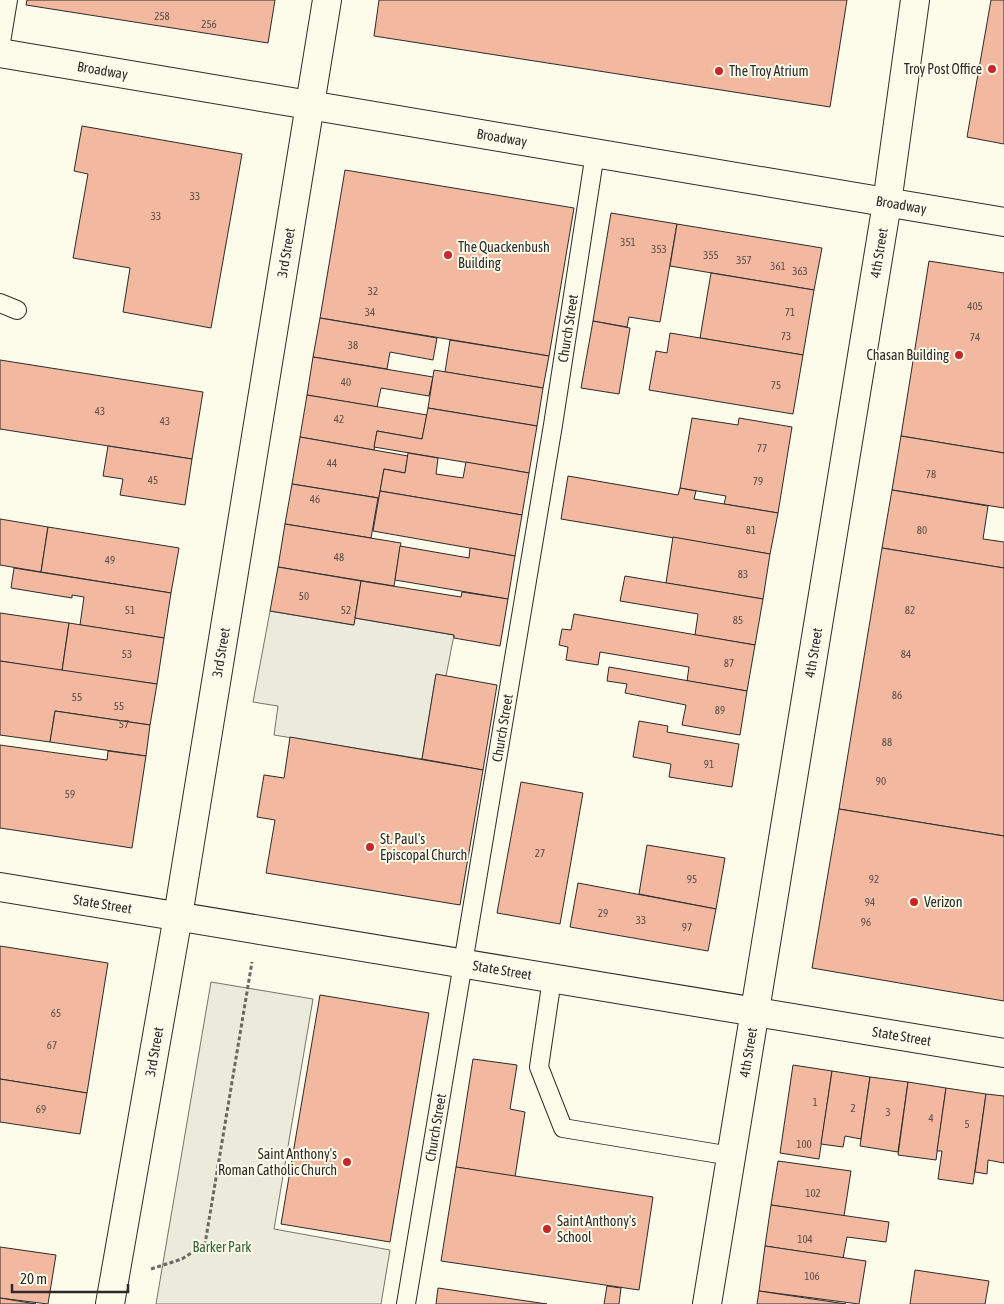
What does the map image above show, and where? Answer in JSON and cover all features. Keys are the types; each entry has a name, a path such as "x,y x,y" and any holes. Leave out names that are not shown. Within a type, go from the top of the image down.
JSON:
{"main road":[{"name":"3rd Street","path":"112,1292 178,916 311,105 326,0"},
{"name":"4th Street","path":"707,1304 887,203 915,0"},
{"name":"Broadway","path":"0,53 1004,222"},
{"name":"State Street","path":"0,887 1004,1053"}],"lane":[{"path":"0,48 8,0"},
{"name":"Church Street","path":"406,1304 596,153"},
{"path":"0,303 17,310"},
{"path":"552,978 539,1067 562,1128 731,1156"}],"path":[{"path":"112,1292 182,1259 205,1244 257,929"}],"green space":[{"path":"270,611 353,625 355,618 454,635 446,676 436,675 422,759 274,735 278,706 253,702"},
{"name":"Barker Park","path":"211,982 313,999 274,1229 390,1250 381,1304 156,1304"}],"building":[{"path":"27,0 275,0 268,43 26,5"},
{"name":"The Troy Atrium","path":"379,0 847,0 830,107 374,36"},
{"name":"Troy Post Office","path":"991,0 1004,0 1004,144 967,137"},
{"path":"82,126 242,154 211,328 123,312 130,268 73,258 88,174 74,171"},
{"name":"The Quackenbush Building","path":"345,170 574,208 549,356 320,318"},
{"path":"611,213 677,224 660,322 629,317 627,327 593,321"},
{"path":"677,224 822,248 814,290 670,266"},
{"name":"Chasan Building","path":"929,261 1004,273 1004,453 901,436"},
{"path":"711,273 814,290 803,355 700,338"},
{"path":"320,318 437,338 433,360 390,352 387,369 313,357"},
{"path":"593,321 630,328 619,394 581,388"},
{"path":"670,333 803,355 793,414 649,390 656,351 667,353"},
{"path":"450,340 549,356 543,388 445,372"},
{"path":"313,357 433,377 429,396 381,388 377,407 307,395"},
{"path":"0,360 203,392 192,459 0,429"},
{"path":"434,370 543,388 537,426 428,408"},
{"path":"307,395 427,415 422,439 377,431 374,450 300,437"},
{"path":"428,408 537,426 529,473 374,447 377,431 422,439"},
{"path":"692,418 738,425 739,418 792,427 778,513 724,504 726,496 680,488"},
{"path":"901,436 1004,453 1004,508 892,490"},
{"path":"300,437 408,456 405,473 384,469 379,498 292,484"},
{"path":"108,446 192,459 185,505 120,495 123,479 103,476"},
{"path":"408,453 438,458 436,474 463,478 466,462 529,473 522,515 380,491 384,469 405,473"},
{"path":"568,476 678,495 680,488 696,491 694,499 778,513 770,554 561,519"},
{"path":"292,484 378,498 371,538 285,524"},
{"path":"892,490 988,506 983,539 1004,542 1004,568 882,548"},
{"path":"380,491 522,515 515,556 373,531"},
{"path":"0,519 48,527 41,572 0,565"},
{"path":"285,524 401,543 394,586 278,567"},
{"path":"48,527 179,548 171,593 41,572"},
{"path":"673,537 770,554 763,599 666,583"},
{"path":"400,546 469,558 470,548 515,556 508,599 395,580"},
{"path":"882,548 1004,568 1004,836 839,809"},
{"path":"278,567 361,581 354,625 270,611"},
{"path":"14,568 171,593 164,638 80,625 84,597 72,595 72,598 11,588"},
{"path":"625,576 763,599 755,645 695,635 698,614 620,601"},
{"path":"361,581 461,597 462,592 508,599 500,646 454,638 454,635 355,618"},
{"path":"0,613 69,623 62,671 0,661"},
{"path":"574,614 755,645 747,691 687,681 689,667 600,652 598,665 566,660 568,647 559,645 562,629 571,630"},
{"path":"69,623 164,638 157,684 62,671"},
{"path":"0,661 157,684 150,725 55,711 50,742 0,735"},
{"path":"609,667 747,691 740,735 682,725 686,705 625,693 627,684 607,681"},
{"path":"436,674 497,685 483,770 422,759"},
{"path":"55,711 150,725 146,756 50,742"},
{"path":"639,721 668,726 667,732 739,744 732,787 669,777 671,764 633,757"},
{"name":"St. Paul's Episcopal Church","path":"290,737 483,770 460,905 266,873 275,820 257,817 264,775 284,778"},
{"path":"0,745 107,760 108,751 146,756 132,848 0,828"},
{"path":"521,782 583,793 560,924 497,913"},
{"name":"Verizon","path":"839,809 1004,836 1004,1001 812,968"},
{"path":"647,845 725,858 716,909 639,894"},
{"path":"578,883 716,909 708,951 570,927"},
{"path":"0,946 108,963 87,1093 0,1079"},
{"name":"Saint Anthony's Roman Catholic Church","path":"320,995 429,1013 390,1242 281,1224"},
{"path":"473,1059 517,1065 510,1109 525,1112 515,1177 456,1167"},
{"path":"793,1065 832,1071 819,1159 780,1153"},
{"path":"832,1071 870,1077 861,1139 845,1136 843,1147 821,1144"},
{"path":"870,1077 908,1082 898,1152 860,1146"},
{"path":"0,1079 87,1093 80,1134 0,1122"},
{"path":"908,1082 946,1088 936,1160 898,1155"},
{"path":"946,1088 986,1094 973,1184 938,1179 942,1151 937,1151"},
{"path":"986,1094 1004,1096 1004,1163 988,1160 987,1174 975,1172"},
{"path":"778,1161 851,1171 844,1216 771,1205"},
{"name":"Saint Anthony's School","path":"456,1167 653,1197 639,1290 441,1261"},
{"path":"771,1205 889,1222 886,1242 847,1237 843,1258 765,1246"},
{"path":"765,1246 866,1261 859,1304 759,1291"},
{"path":"0,1247 56,1255 48,1304 0,1298"},
{"path":"915,1270 989,1281 985,1304 910,1304"},
{"path":"607,1286 621,1288 619,1304 604,1304"},
{"path":"438,1288 547,1304 436,1304"},
{"path":"759,1291 846,1304 757,1304"},
{"path":"0,1298 36,1304 0,1304"}],"place":[{"name":"Troy Post Office","path":"992,69"},
{"name":"The Troy Atrium","path":"719,71"},
{"name":"The Quackenbush Building","path":"448,255"},
{"name":"Chasan Building","path":"959,355"},
{"name":"St. Paul's Episcopal Church","path":"370,847"},
{"name":"Verizon","path":"914,902"},
{"name":"Saint Anthony's Roman Catholic Church","path":"347,1162"},
{"name":"Saint Anthony's School","path":"547,1229"}]}
